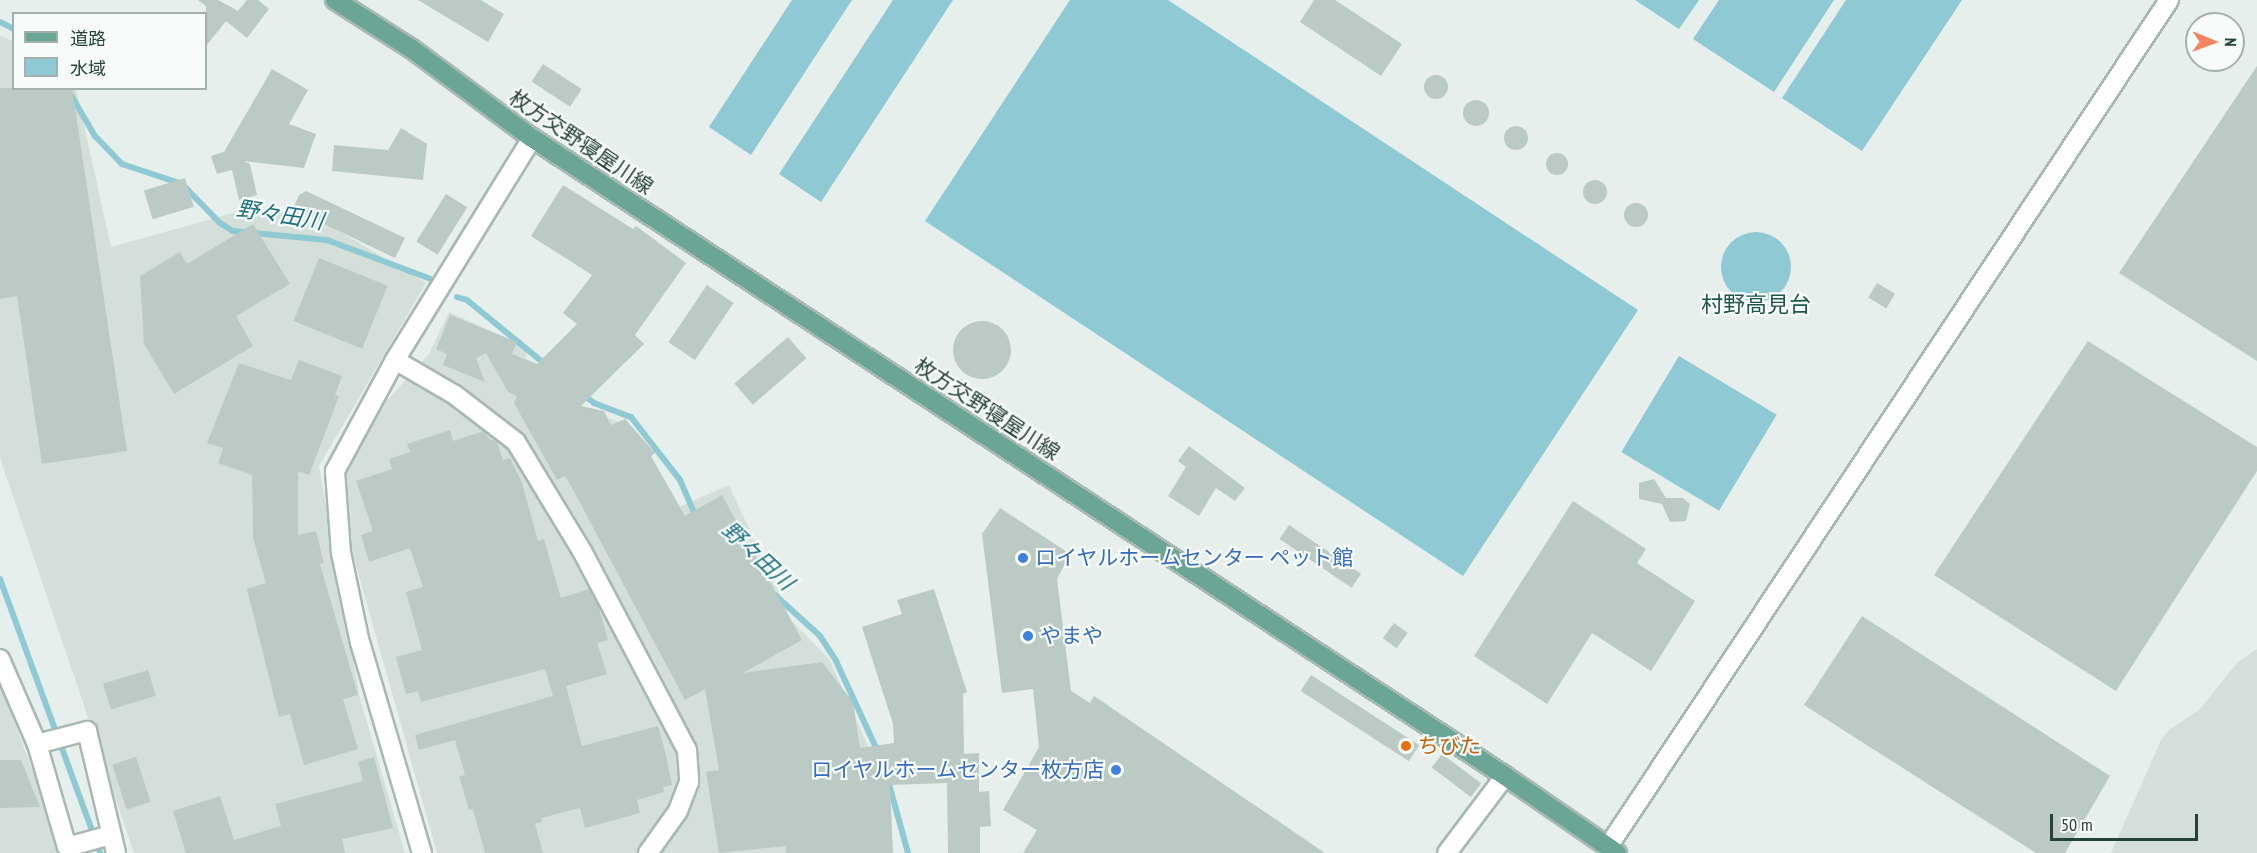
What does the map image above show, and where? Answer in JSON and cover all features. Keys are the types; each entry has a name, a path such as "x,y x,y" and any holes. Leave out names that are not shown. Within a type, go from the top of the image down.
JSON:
{"main road":[{"name":"枚方交野寝屋川線","path":"335,0 412,50 532,138 1505,776 1612,850"}],"street":[{"path":"1612,850 2169,0"},
{"path":"423,853 360,643 341,554 335,471 395,360 532,138"},
{"path":"395,360 455,395 516,442 582,551 687,750 689,782 678,811 648,853"},
{"path":"0,659 41,743 67,847 107,836"},
{"path":"41,743 87,731 107,836 116,853"},
{"path":"1446,853 1505,776"}],"shaded area":[{"path":"0,36 12,41 12,90 76,90 111,247 244,210 309,213 426,283 319,466 360,698 405,853 134,853 0,458"},
{"path":"449,312 531,349 525,357 570,405 617,421 642,451 670,511 729,485 791,620 829,659 869,748 875,853 437,853 347,533 347,470 383,405 429,354"},
{"path":"2257,649 2257,853 2111,853 2161,740 2169,730 2199,710 2237,663"},
{"path":"0,683 63,853 0,853"}],"water":[{"path":"792,0 852,0 751,155 709,127"},
{"path":"893,0 953,0 821,202 779,174"},
{"path":"1070,0 1168,0 1638,310 1463,576 925,221"},
{"path":"1635,0 1699,0 1679,29"},
{"path":"1719,0 1834,0 1774,92 1693,39"},
{"path":"1846,0 1962,0 1862,151 1782,98"},
{"path":"1763,232 1776,238 1785,247 1789,253 1791,267 1789,281 1781,292 1770,300 1749,302 1731,292 1723,281 1721,260 1731,242 1742,234"},
{"path":"1679,356 1777,415 1719,511 1621,452"}],"building":[{"path":"198,0 218,0 238,11 247,0 258,0 269,9 247,38 226,21 207,45 206,6"},
{"path":"418,0 481,0 504,14 488,42"},
{"path":"1314,0 1335,0 1402,44 1381,76 1300,22"},
{"path":"543,64 582,89 570,107 532,82"},
{"path":"2257,66 2257,361 2119,273"},
{"path":"272,69 308,90 289,124 316,134 304,168 244,161 250,164 257,195 239,200 232,170 217,174 211,156 224,152"},
{"path":"1436,75 1444,79 1448,87 1444,95 1436,99 1428,95 1424,87 1428,79"},
{"path":"0,88 72,90 127,451 42,464 17,296 0,299"},
{"path":"1476,100 1485,104 1489,113 1485,122 1476,126 1467,122 1463,113 1467,104"},
{"path":"1516,126 1521,127 1527,133 1527,143 1521,149 1516,150 1511,149 1505,143 1504,138 1505,133 1511,127"},
{"path":"401,128 427,144 423,180 332,171 334,145 388,150"},
{"path":"1557,153 1565,156 1568,164 1565,172 1557,175 1549,172 1546,164 1549,156"},
{"path":"185,178 194,207 153,219 144,191"},
{"path":"1595,180 1600,181 1606,187 1606,197 1600,203 1595,204 1590,203 1584,197 1583,192 1584,187 1590,181"},
{"path":"563,185 633,229 636,226 686,263 635,335 644,344 581,406 604,411 611,425 625,419 655,453 651,456 685,516 722,495 802,640 743,673 822,662 853,702 860,748 894,743 893,724 862,627 902,614 897,600 934,589 967,692 963,694 964,754 979,753 979,792 989,791 991,826 980,827 980,853 948,853 947,783 890,785 893,853 786,853 786,846 719,853 706,772 719,770 705,689 685,700 570,484 565,476 557,480 514,403 517,396 508,392 486,353 476,358 485,382 443,365 447,354 436,349 450,315 517,342 512,354 537,364 577,324 563,313 592,275 531,236"},
{"path":"306,191 405,238 395,258 293,209 299,195"},
{"path":"446,194 467,207 438,255 416,241"},
{"path":"1636,203 1644,207 1648,215 1644,223 1636,227 1628,223 1624,215 1628,207"},
{"path":"253,224 290,284 236,316 253,346 174,394 144,344 140,276 180,252 187,264"},
{"path":"319,258 388,286 362,349 294,321"},
{"path":"1877,283 1895,294 1886,308 1868,298"},
{"path":"707,285 734,303 695,360 668,342"},
{"path":"982,321 993,323 1006,334 1011,350 1009,361 998,374 982,379 971,377 958,366 953,350 955,339 966,326"},
{"path":"788,337 806,358 753,405 734,384"},
{"path":"2088,341 2257,447 2257,471 2116,691 1934,575"},
{"path":"299,360 342,376 335,395 339,396 309,475 298,471 298,535 316,531 324,563 320,564 358,695 343,699 358,749 304,765 290,714 279,717 247,589 266,583 253,538 252,475 218,463 223,448 207,443 239,363 291,380"},
{"path":"450,430 453,441 484,431 489,439 497,442 503,460 510,458 522,483 538,541 544,539 561,598 589,589 598,605 608,640 597,643 607,674 566,686 582,746 658,726 666,755 672,785 663,787 664,792 637,800 640,813 585,828 580,808 541,818 542,822 535,824 543,853 485,853 473,809 469,810 459,776 465,775 455,740 419,750 415,735 553,696 545,669 421,702 418,691 406,694 396,657 422,650 406,592 423,587 410,548 369,562 361,535 373,531 356,481 392,469 389,459 410,452 407,444"},
{"path":"1189,446 1245,488 1235,501 1216,488 1199,516 1168,496 1186,467 1178,461"},
{"path":"1654,479 1666,498 1683,498 1690,504 1686,521 1670,522 1662,504 1639,499 1639,483"},
{"path":"1573,501 1646,549 1637,563 1695,601 1651,671 1592,633 1547,704 1474,656"},
{"name":"ロイヤルホームセンター枚方店","path":"1000,508 1070,554 1057,579 1071,691 1090,703 1094,696 1325,853 1023,853 1037,830 1003,810 1039,747 1033,689 1002,693 982,534"},
{"path":"1289,525 1361,574 1352,588 1279,539"},
{"path":"1862,616 2110,776 2065,853 2036,853 1804,705"},
{"path":"1394,623 1408,633 1397,648 1383,638"},
{"path":"148,670 156,696 111,710 103,684"},
{"path":"1311,675 1419,745 1409,761 1301,691"},
{"path":"1442,754 1481,783 1471,797 1432,768"},
{"path":"136,757 151,802 127,809 112,765"},
{"path":"374,757 393,828 342,839 345,853 186,853 173,811 220,796 234,840 281,826 275,804 363,781 358,762"},
{"path":"0,760 21,760 40,807 0,808"}],"waterway":[{"name":"野々田川","path":"0,22 12,28"},
{"name":"野々田川","path":"71,95 95,136 122,164 182,184 220,223 233,231 327,240 431,279"},
{"name":"野々田川","path":"457,297 467,300 545,364"},
{"name":"野々田川","path":"584,395 594,403 631,417 680,480 696,517"},
{"path":"0,579 100,853"},
{"name":"野々田川","path":"775,595 820,636 836,661 878,752"},
{"name":"野々田川","path":"889,784 908,853"}],"place":[{"name":"ロイヤルホームセンター ペット館","path":"1023,558"},
{"name":"やまや","path":"1028,636"},
{"name":"ちびた","path":"1406,746"},
{"name":"ロイヤルホームセンター枚方店","path":"1116,770"}],"district":[{"name":"村野高見台","path":"1756,305"}]}
